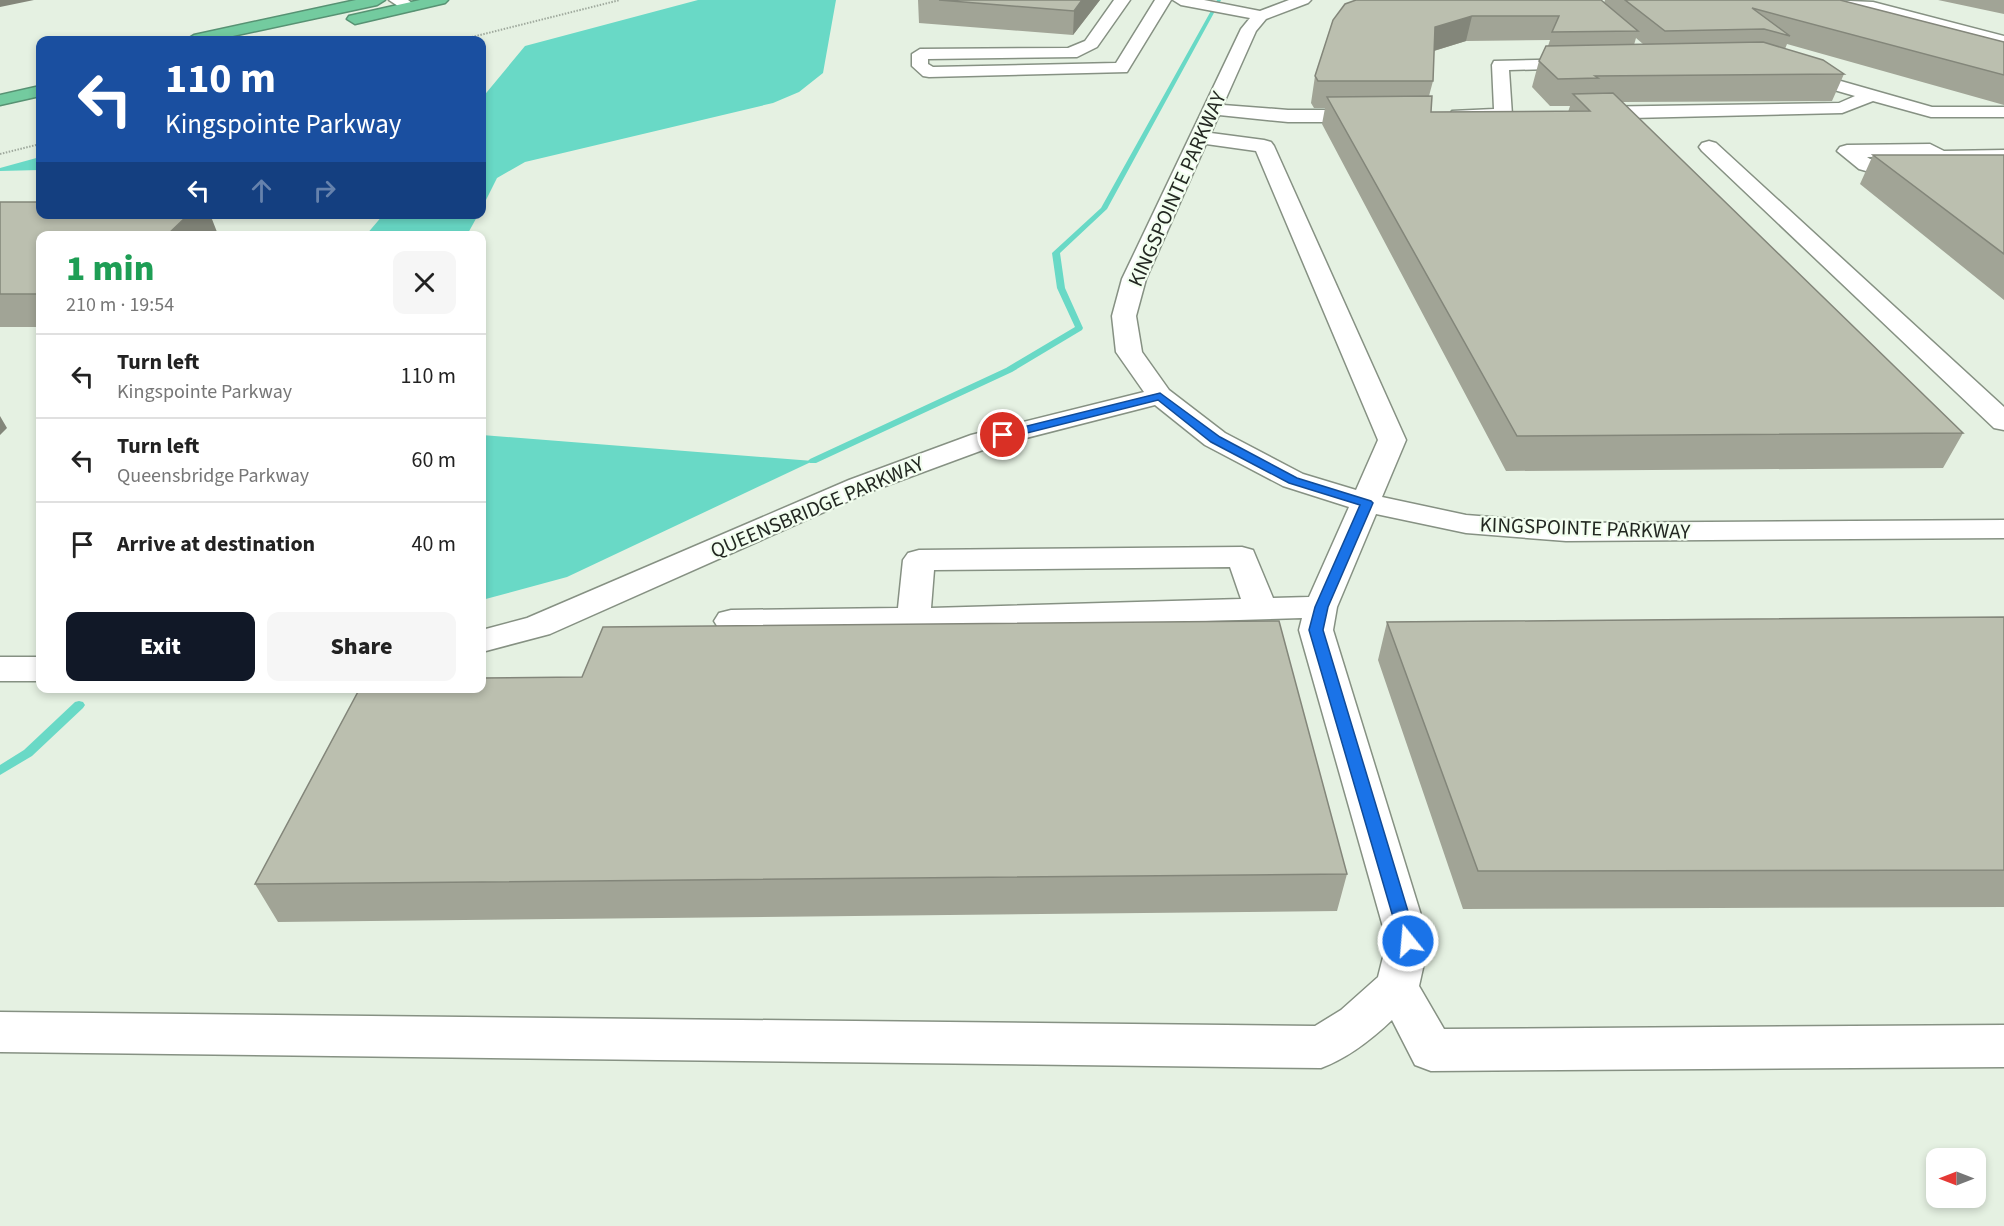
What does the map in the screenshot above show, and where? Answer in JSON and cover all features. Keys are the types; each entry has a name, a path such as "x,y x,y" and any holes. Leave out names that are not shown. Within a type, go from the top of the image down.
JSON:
{"highway":[{"path":"212,36 377,0"},
{"path":"278,36 403,4 440,0"},
{"path":"0,84 36,76"},
{"path":"0,100 36,92"}],"street":[{"path":"1123,0 1162,2 1121,68 929,72 920,66 920,54 1071,53 1091,44 1123,0"},
{"path":"1181,0 1261,16 1303,0"},
{"path":"1834,0 1873,7 2004,40"},
{"name":"KINGSPOINTE PARKWAY","path":"1261,16 1249,29 1134,279 1124,316 1129,352 1160,396 1215,439 1293,480 1366,503 1466,524 1566,532 2004,529"},
{"path":"1503,115 1500,64 1606,63"},
{"path":"1777,68 1931,112 2004,112"},
{"path":"1573,113 1842,108 1872,95"},
{"path":"1212,109 1288,116 1384,116"},
{"path":"1443,115 1526,114"},
{"path":"0,1032 1321,1047 1357,1024 1397,987 1408,941 1316,630 1321,607 1392,440 1264,146 1199,137"},
{"path":"1709,147 2002,418"},
{"path":"1939,157 2004,156"},
{"name":"QUEENSBRIDGE PARKWAY","path":"486,640 538,626 859,486 981,441 1160,396"},
{"path":"914,619 919,560 1242,557 1261,608"},
{"path":"731,621 914,619 1321,607"},
{"path":"0,669 36,669"},
{"path":"1397,987 1431,1050 2004,1046"}],"path":[{"path":"476,36 620,0"},
{"path":"0,154 36,145"}],"water":[{"path":"698,0 836,0 823,73 799,92 773,103 525,162 497,178 486,200 486,93 525,46"},
{"path":"36,158 36,170 0,171 0,168"},
{"path":"380,219 476,219 469,231 369,231"},
{"path":"486,435 813,461 567,577 486,599"}],"building":[{"path":"939,0 1082,0 1074,11"},
{"path":"1356,0 1601,0 1638,31 1552,32 1559,16 1472,16 1435,27 1433,81 1318,81 1315,76 1333,20 1345,4"},
{"path":"1625,0 1840,0 2004,42 2004,75 1752,8 1790,36 1764,29 1665,31"},
{"path":"1763,42 1823,60 1844,74 1595,76 1598,78 1558,79 1539,61 1546,46"},
{"path":"1613,93 1963,433 1517,436 1327,97 1432,96 1431,112 1590,111 1573,94"},
{"path":"1873,155 2004,155 2004,254"},
{"path":"0,202 36,202 36,219 184,219 171,231 36,231 36,294 0,294"},
{"path":"2004,617 2004,870 1478,871 1387,622"},
{"path":"1279,621 1347,874 255,884 357,693 486,693 486,678 582,677 603,627"}],"waterway":[{"path":"813,461 1009,370 1079,328 1061,288 1056,253 1104,209 1219,0"},
{"path":"0,771 28,753 79,705"}],"route":[{"path":"1003,435 1160,396 1215,439 1293,480 1366,503 1321,607 1316,630 1408,941"}]}
